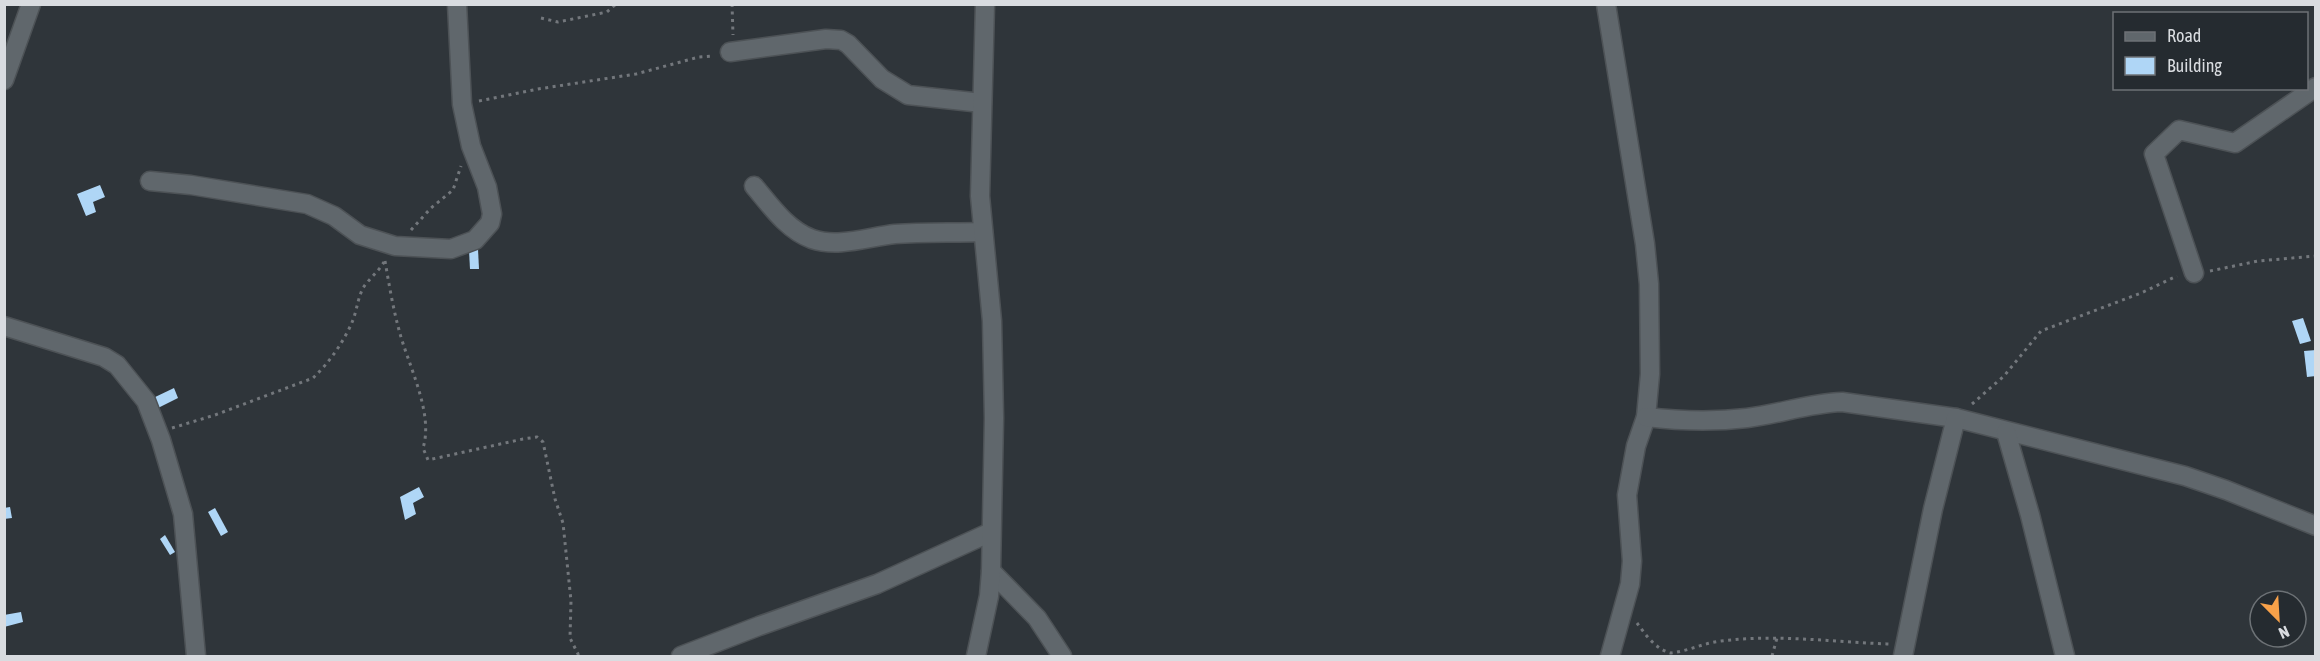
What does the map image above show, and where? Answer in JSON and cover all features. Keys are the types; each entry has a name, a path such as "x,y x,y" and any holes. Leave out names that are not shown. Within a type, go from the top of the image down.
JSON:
{"street":[{"path":"4,80 31,4"},
{"path":"150,181 191,185 308,204 334,216 390,254 452,249 480,237 490,223 492,214 487,187 471,146 462,104 457,4"},
{"path":"976,657 989,597 991,572 994,418 992,321 980,196 985,4"},
{"path":"1606,4 1645,244 1649,284 1650,350 1646,417 1636,446 1627,495 1632,561 1630,584 1610,657"},
{"path":"730,52 826,39 841,40 882,79 908,95 982,103"},
{"path":"2194,273 2154,154 2179,130 2235,143 2316,87"},
{"path":"754,186 783,220 810,238 825,242 895,234 983,232"},
{"path":"4,326 104,357 117,365 146,401 159,432 183,514 196,657"},
{"path":"1646,417 1697,421 1749,418 1824,403 1842,402 1956,418 2185,476 2316,526"},
{"path":"1904,651 1933,509 1956,418"},
{"path":"2006,432 2030,515 2066,657"},
{"path":"681,657 759,626 877,584 991,532"},
{"path":"991,572 1037,618 1062,657"}],"path":[{"path":"541,18 558,22 607,12 616,4"},
{"path":"462,104 538,89 636,74 699,57 713,57 730,52 733,33 732,4"},
{"path":"159,432 215,415 313,378 323,369 352,321 363,289 426,213 453,190 456,176 471,146"},
{"path":"390,254 399,330 425,419 427,435 423,448 428,460 523,439 537,437 543,442 555,499 563,523 571,601 570,638 579,657"},
{"path":"1956,418 2004,376 2041,332 2141,293 2167,280 2258,261 2316,256"},
{"path":"1624,605 1648,637 1666,652 1677,652 1719,641 1777,638 1904,651"},
{"path":"1772,657 1777,638"}],"building":[{"path":"100,185 105,197 93,202 96,212 86,216 77,194"},
{"path":"478,249 479,269 470,269 469,250"},
{"path":"2303,318 2311,341 2300,344 2292,321"},
{"path":"2316,350 2316,376 2307,377 2304,351"},
{"path":"174,388 178,398 156,409 151,399"},
{"path":"419,487 424,497 413,503 416,514 405,520 400,497"},
{"path":"10,507 12,518 4,519 4,508"},
{"path":"215,508 228,532 221,536 208,512"},
{"path":"165,535 175,552 170,555 160,539"},
{"path":"21,612 23,622 4,627 4,615"}]}
